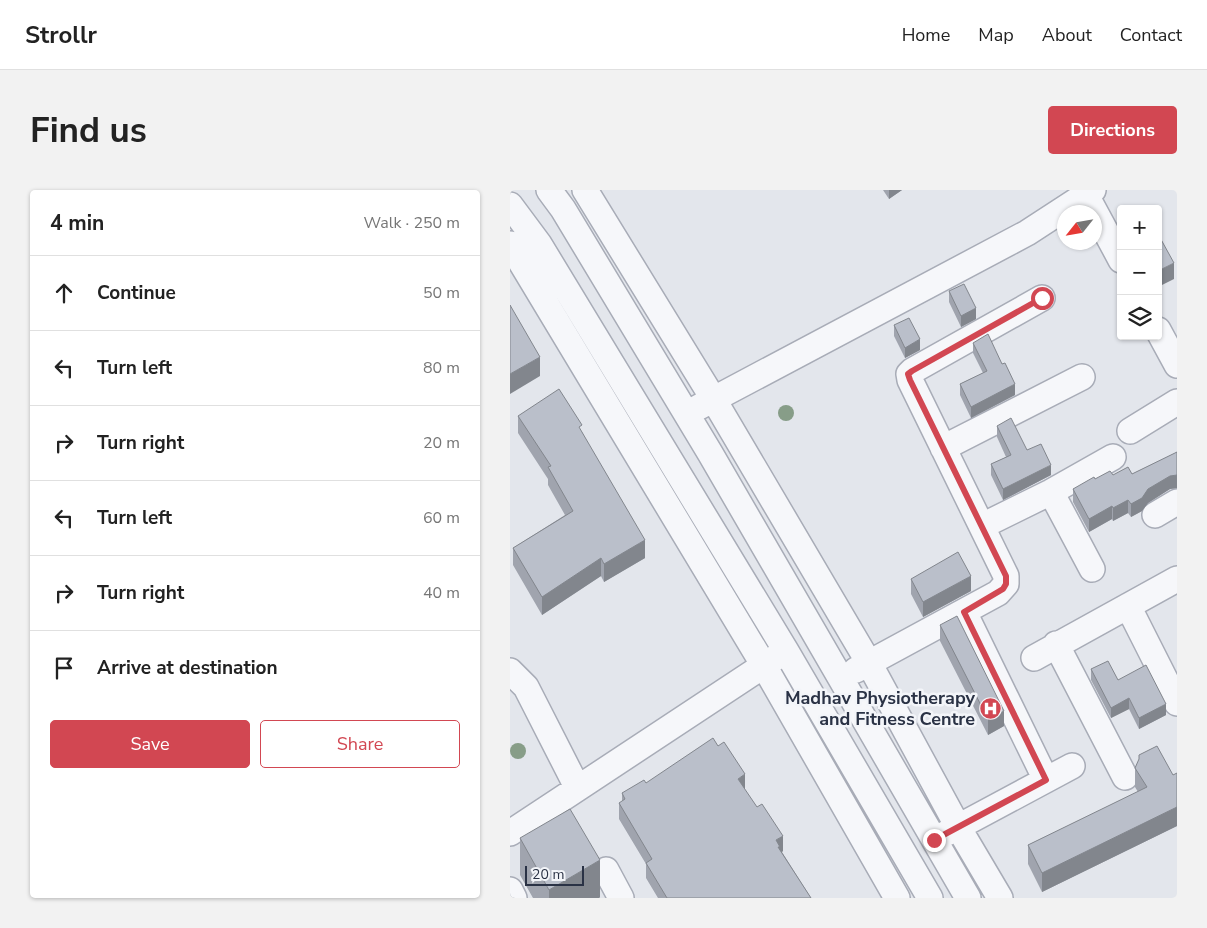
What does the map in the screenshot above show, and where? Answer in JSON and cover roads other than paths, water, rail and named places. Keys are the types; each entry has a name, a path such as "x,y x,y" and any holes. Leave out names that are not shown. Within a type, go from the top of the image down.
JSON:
{"street":[{"path":"549,190 563,209 686,414 968,898"},
{"path":"585,190 714,400 869,663 958,827 1000,898"},
{"path":"686,414 1026,233 1089,192 1117,252"},
{"path":"510,205 539,244 786,650 930,898"},
{"path":"510,244 763,664 897,898"},
{"path":"840,679 998,593 1006,584 1006,576 908,374 1042,298"},
{"path":"1162,337 1177,365"},
{"path":"943,448 1082,377"},
{"path":"1130,430 1177,402"},
{"path":"982,526 1051,492 1113,457"},
{"path":"1051,492 1092,569"},
{"path":"1154,515 1177,502"},
{"path":"1034,658 1056,644 1177,579"},
{"path":"1128,606 1177,703"},
{"path":"964,612 1046,780"},
{"path":"510,833 763,664 786,650 844,621"},
{"path":"1056,644 1125,777"},
{"path":"510,671 526,687 577,787"},
{"path":"934,840 1072,766"},
{"path":"606,870 621,898"},
{"path":"510,890 514,898"}],"place":[{"name":"Madhav Physiotherapy and Fitness Centre","path":"991,708"}]}
